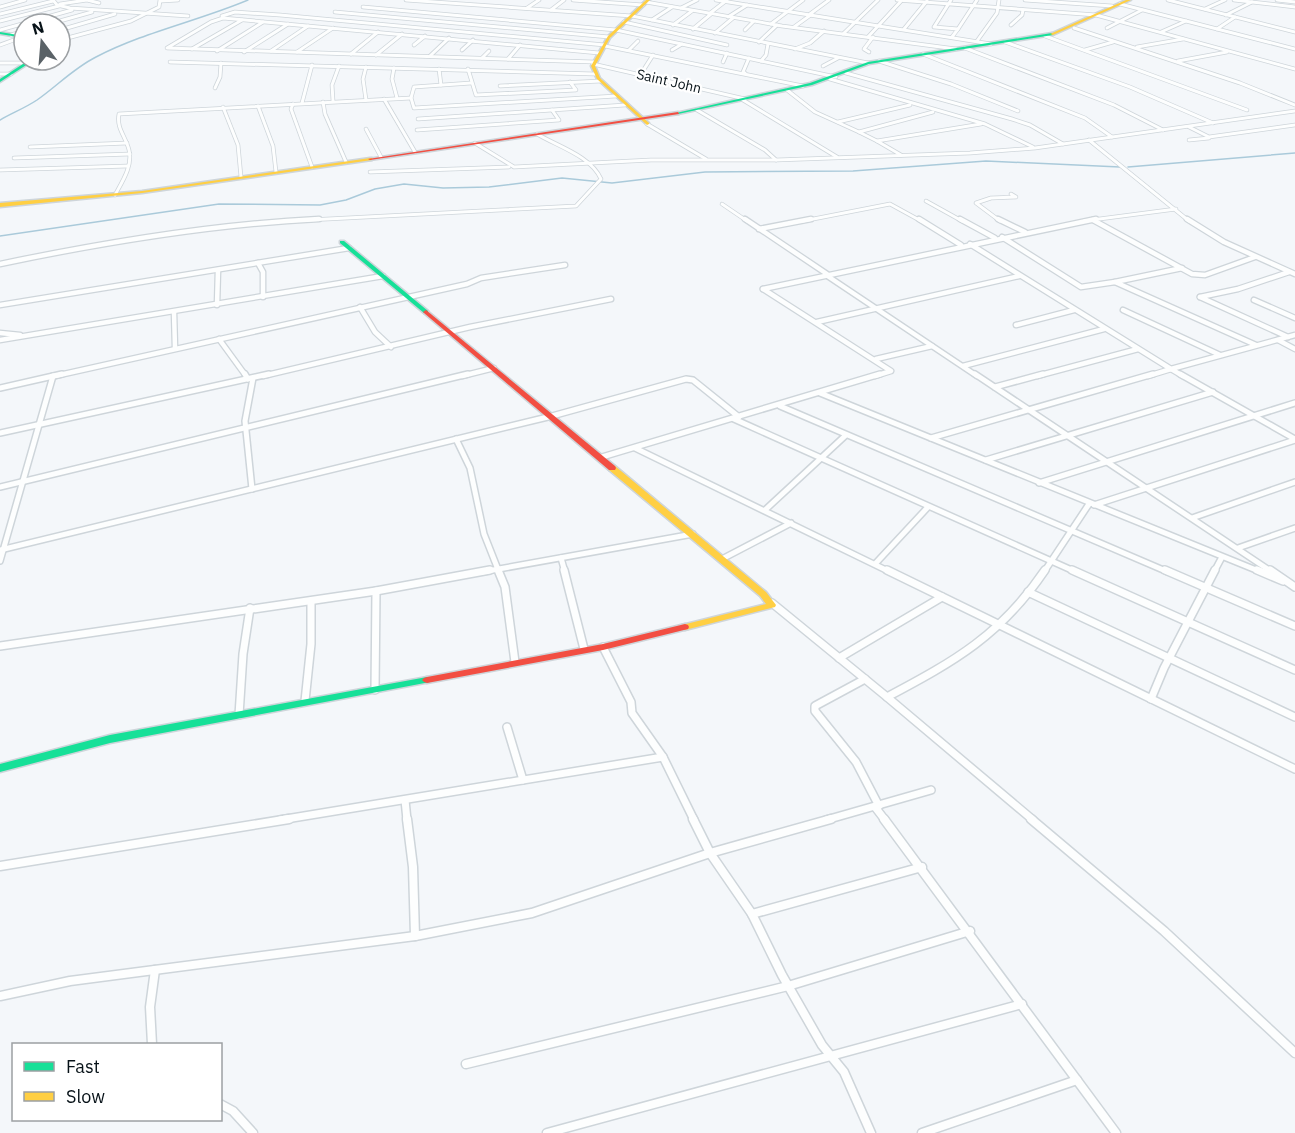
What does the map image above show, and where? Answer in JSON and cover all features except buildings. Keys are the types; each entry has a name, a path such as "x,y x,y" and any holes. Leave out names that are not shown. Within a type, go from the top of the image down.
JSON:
{"street":[{"path":"0,7 25,0"},
{"path":"0,14 53,0 58,5 76,9 188,16"},
{"path":"0,21 58,5 87,0 99,3"},
{"path":"72,37 132,21 159,7 160,1 178,0"},
{"path":"406,0 632,16 868,63"},
{"path":"461,4 465,0"},
{"path":"527,9 540,0"},
{"path":"550,11 564,0"},
{"path":"573,0 645,2 777,25 960,49 1114,105 1163,130"},
{"path":"681,8 697,0"},
{"path":"716,0 991,44"},
{"path":"771,24 803,0"},
{"path":"794,27 829,0"},
{"path":"843,34 878,0"},
{"path":"897,0 1096,15 1295,69"},
{"path":"868,37 902,0"},
{"path":"951,0 934,27 958,29"},
{"path":"952,37 977,0"},
{"path":"977,41 999,8 999,0"},
{"path":"1025,0 1120,4 1295,49"},
{"path":"1168,0 1295,32"},
{"path":"1205,10 1225,0"},
{"path":"1234,0 1295,7"},
{"path":"1277,0 1295,3"},
{"path":"693,28 726,1"},
{"path":"904,29 926,1"},
{"path":"645,2 624,22 593,63 598,78 638,118 706,159"},
{"path":"1226,15 1252,2"},
{"path":"0,205 115,195 698,110 833,78 868,63 1045,36 1074,28 1120,4"},
{"path":"728,17 747,5"},
{"path":"363,7 564,25 629,50 802,86"},
{"path":"652,20 673,7"},
{"path":"495,18 510,8"},
{"path":"3,33 76,9"},
{"path":"518,21 534,9"},
{"path":"1107,28 1142,9"},
{"path":"673,25 692,10"},
{"path":"1011,26 1023,10"},
{"path":"72,18 97,11"},
{"path":"542,23 558,11"},
{"path":"222,16 234,12 607,42 682,44 833,78 935,111 985,124 1035,148"},
{"path":"335,12 607,42"},
{"path":"564,25 581,12"},
{"path":"72,26 118,13"},
{"path":"596,21 605,14"},
{"path":"1217,29 1235,17"},
{"path":"99,18 132,21"},
{"path":"715,33 733,18"},
{"name":"Saint John","path":"242,20 216,20 167,48 593,63 744,99 811,139 837,158"},
{"path":"191,50 242,20 520,45 607,42"},
{"path":"745,30 754,21"},
{"path":"1161,33 1186,21"},
{"path":"217,51 264,22"},
{"path":"624,22 728,45"},
{"path":"243,52 288,24"},
{"path":"759,42 777,25"},
{"path":"270,52 308,26"},
{"path":"296,53 333,28"},
{"path":"1074,28 1240,83 1295,105"},
{"path":"699,38 707,31"},
{"path":"795,49 810,43 824,31"},
{"path":"350,54 378,32"},
{"path":"376,55 402,34"},
{"path":"843,39 848,34"},
{"path":"414,45 425,36"},
{"path":"1045,36 1247,110"},
{"path":"430,56 449,38"},
{"path":"868,52 864,49 873,38"},
{"path":"1133,48 1184,39"},
{"path":"462,50 473,40"},
{"path":"629,50 638,40"},
{"path":"1085,50 1113,41"},
{"path":"1005,42 1130,87 1214,123"},
{"path":"672,50 682,44"},
{"path":"761,61 766,55 768,44"},
{"path":"508,59 520,45"},
{"path":"482,58 489,51"},
{"path":"1174,61 1231,52"},
{"path":"287,65 303,53"},
{"path":"723,62 727,53"},
{"path":"534,60 539,54"},
{"path":"923,54 1085,118 1112,137"},
{"path":"641,74 653,55"},
{"path":"431,65 435,57"},
{"path":"745,73 743,72 749,58"},
{"path":"823,66 839,58"},
{"path":"879,61 951,84 1018,111"},
{"path":"170,62 394,68 431,65 439,69 598,78"},
{"path":"215,88 220,77 221,63"},
{"path":"302,103 307,76 312,65"},
{"path":"333,101 332,85 339,66"},
{"path":"366,67 363,79 366,100"},
{"path":"394,68 392,79 397,98"},
{"path":"439,69 441,85"},
{"path":"468,69 476,95 576,90 570,82"},
{"path":"0,81 14,72"},
{"path":"846,73 1012,119 1030,125 1063,144"},
{"path":"0,74 11,74"},
{"path":"500,86 598,78"},
{"path":"471,83 414,87 411,98 416,109 616,96"},
{"path":"787,90 815,112 878,141 901,155"},
{"path":"115,195 128,166 130,154 119,126 119,114 411,98"},
{"path":"384,99 415,152"},
{"path":"323,102 325,114 346,162"},
{"path":"293,104 291,109 312,167"},
{"path":"837,122 912,104"},
{"path":"474,105 489,126"},
{"path":"418,119 624,105"},
{"path":"258,106 269,141 273,146 276,172"},
{"path":"222,107 225,120 238,145 241,177"},
{"path":"417,130 559,120 552,110"},
{"path":"698,110 765,150 776,160"},
{"path":"859,132 935,111"},
{"path":"370,172 706,159 837,158 1035,148 1295,111"},
{"path":"878,141 985,124"},
{"path":"1189,140 1295,125"},
{"path":"1189,127 1209,137"},
{"path":"366,129 381,157"},
{"path":"0,264 91,245 280,221 576,206 601,177 590,164 537,134"},
{"path":"1089,140 1215,237 1292,273"},
{"path":"30,147 127,143"},
{"path":"475,143 509,167"},
{"path":"14,158 130,154"},
{"path":"0,170 128,166"},
{"path":"1011,194 1016,197 992,198 977,204 1005,224 1025,232"},
{"path":"926,201 994,238"},
{"path":"722,204 1066,435 1294,584"},
{"path":"759,229 890,204 945,233 961,245"},
{"path":"602,458 891,371 876,359 763,289 961,245 1092,219 1176,209"},
{"path":"1092,219 1192,274 1205,274 1255,257"},
{"path":"1001,237 1081,287 1182,268"},
{"path":"970,244 1104,329 1295,440"},
{"path":"0,305 218,270 346,245 1164,931 1295,1053"},
{"path":"258,263 263,272 263,297"},
{"path":"0,388 467,284 481,278 565,265"},
{"path":"217,305 218,270"},
{"path":"1288,337 1200,297 1238,289 1292,273"},
{"path":"0,340 383,276"},
{"path":"817,322 1019,276"},
{"path":"1115,282 1256,345"},
{"path":"0,433 250,379 493,322 611,299"},
{"path":"1254,300 1295,318"},
{"path":"360,307 375,332 391,347"},
{"path":"1016,325 1074,310"},
{"path":"1123,310 1221,356"},
{"path":"174,312 175,348"},
{"path":"963,366 1104,329"},
{"path":"0,333 25,336"},
{"path":"931,438 1295,335"},
{"path":"219,339 250,379"},
{"path":"1278,340 1295,349"},
{"path":"876,359 933,346"},
{"path":"995,387 1138,349"},
{"path":"0,487 494,368"},
{"path":"0,561 53,376"},
{"path":"250,379 244,406 244,429 252,489"},
{"path":"2,550 552,416 691,379 736,418 820,459 1295,670"},
{"path":"985,461 1213,392"},
{"path":"820,393 1091,505 1294,584"},
{"path":"1039,483 1295,404"},
{"path":"780,406 1295,626"},
{"path":"765,510 846,435"},
{"path":"456,439 470,468 478,510 505,587 515,662"},
{"path":"887,697 940,667 1000,626 1028,592 1069,531 1091,505 1295,440"},
{"path":"635,448 1295,769"},
{"path":"1192,518 1295,482"},
{"path":"875,564 928,507"},
{"path":"722,559 791,523"},
{"path":"1238,548 1295,528"},
{"path":"0,646 376,591 693,534"},
{"path":"1151,699 1168,659 1222,557"},
{"path":"561,558 584,649"},
{"path":"375,690 376,591"},
{"path":"1028,592 1295,717"},
{"path":"839,658 942,597"},
{"path":"305,701 311,644 310,601"},
{"path":"0,768 110,739 603,647 762,609 772,603"},
{"path":"239,715 243,654 250,608"},
{"path":"603,647 631,702 632,713 663,757 710,853 752,914 788,986 832,1057 844,1072 871,1133"},
{"path":"865,679 824,700 815,706 815,711 856,762 877,807 1116,1133"},
{"path":"507,727 523,780"},
{"path":"0,866 663,757"},
{"path":"0,996 70,981 415,936 532,913 710,853 931,790"},
{"path":"405,800 413,867 415,936"},
{"path":"752,914 922,867"},
{"path":"466,1064 788,986 970,932"},
{"path":"152,1043 150,1018 155,970"},
{"path":"547,1133 1022,1004"},
{"path":"922,1133 1077,1080"},
{"path":"222,1105 233,1111 253,1133"}],"waterway":[{"path":"0,120 28,106 88,61 114,48 248,0"},
{"path":"1128,167 1295,153"},
{"path":"0,236 219,204 320,205 346,200 375,189 404,184 443,188 489,187 562,178 612,183 705,172 853,171 986,161 1120,167"}],"traffic: fast":[{"path":"0,33 12,35"},
{"path":"678,113 811,84 868,63 1052,34"},
{"path":"0,81 14,72"},
{"path":"342,242 426,312"},
{"path":"0,768 110,739 427,680"}],"traffic: slow":[{"path":"647,124 598,78 593,66 609,37 648,0"},
{"path":"1052,34 1129,0"},
{"path":"0,205 142,192 370,159"},
{"path":"612,468 763,594 772,605 685,627"}],"traffic: jam":[{"path":"370,159 678,113"},
{"path":"426,312 612,468"},
{"path":"427,680 603,647 685,627"}]}
